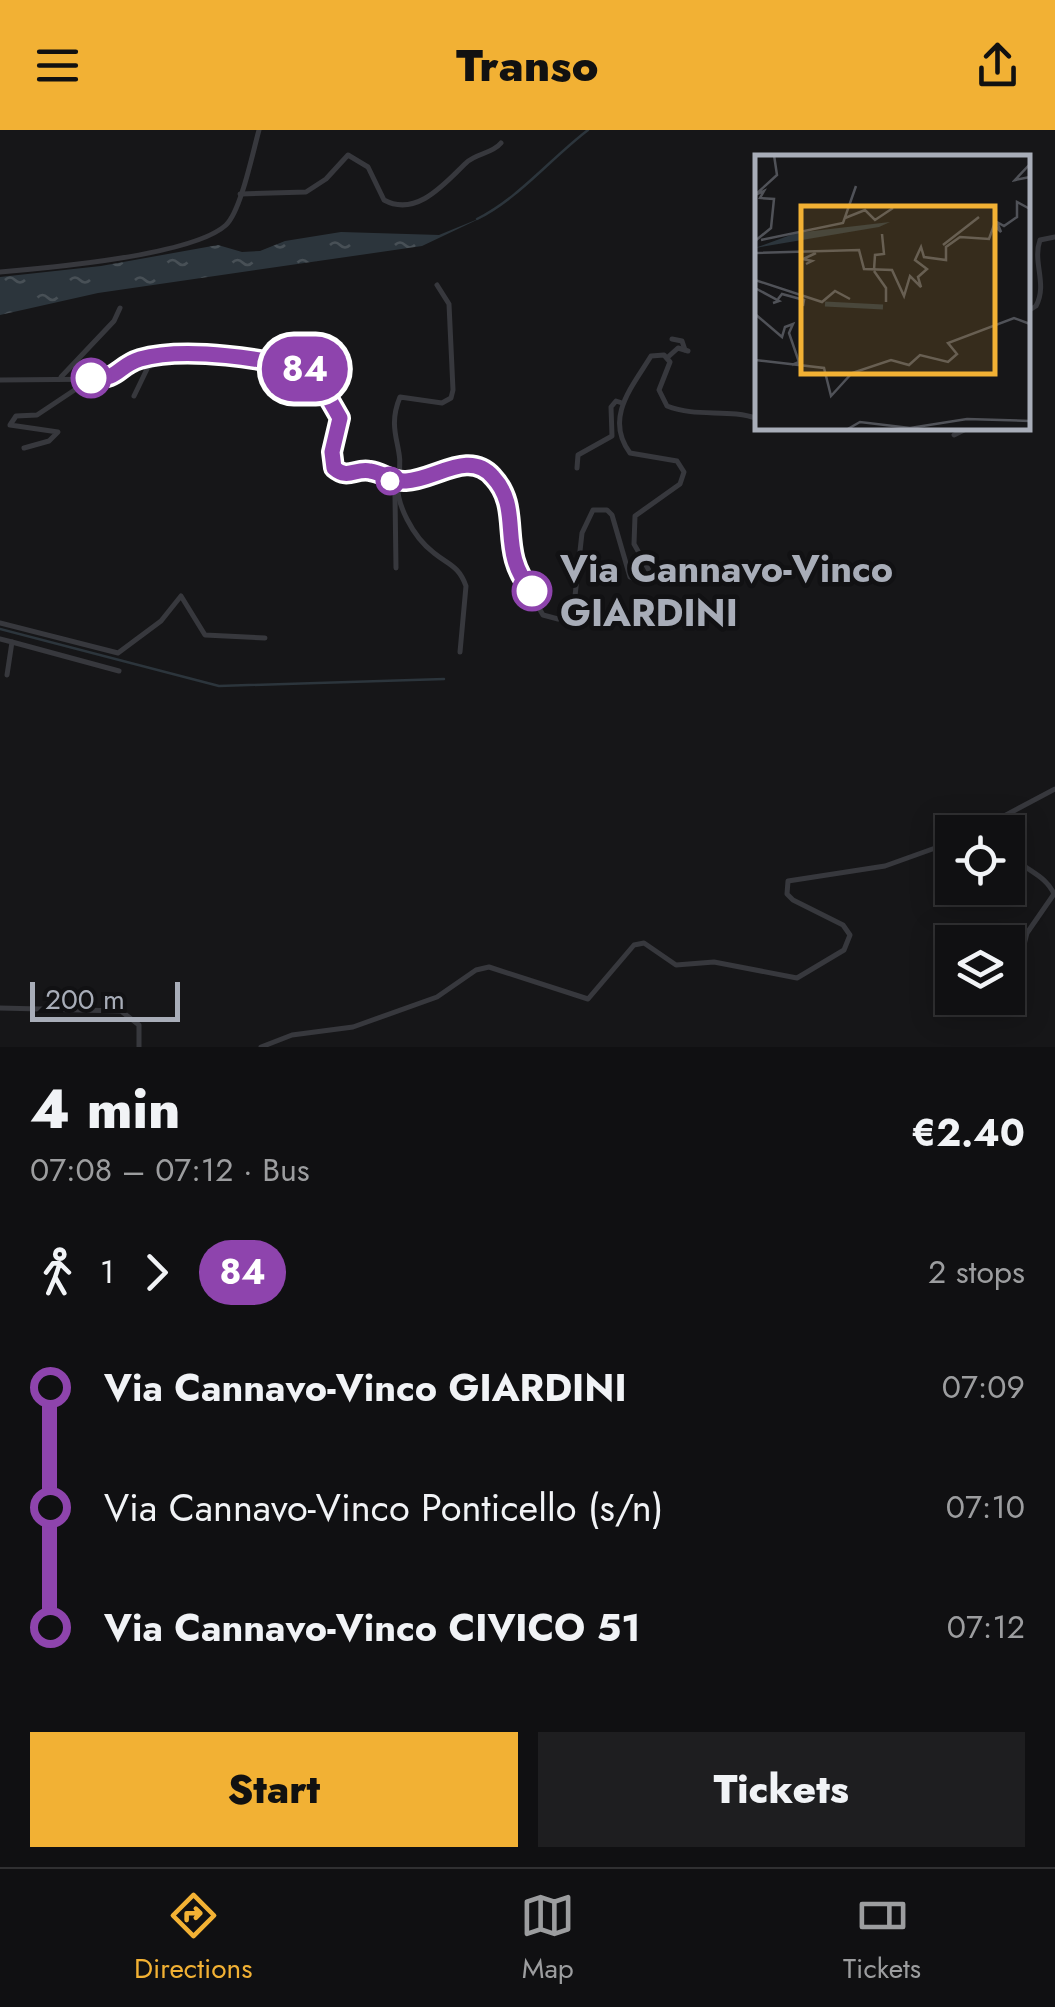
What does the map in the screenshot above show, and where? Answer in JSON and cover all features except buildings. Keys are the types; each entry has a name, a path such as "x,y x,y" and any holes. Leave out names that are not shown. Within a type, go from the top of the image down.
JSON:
{"street":[{"path":"0,272 95,264 216,231 230,220 259,130"},
{"path":"240,194 306,192 326,179 342,157 354,155 368,167 384,200 400,205 429,198 467,162 501,143"},
{"path":"1030,310 1042,292 1040,240 1055,237"},
{"path":"396,568 397,441 391,428 400,397 442,403 451,398 453,390 449,304 437,285"},
{"path":"61,378 114,322 120,308"},
{"path":"672,339 682,341 687,350 673,350 668,357 669,371 659,390 667,406 702,415 737,413 755,418"},
{"path":"24,448 49,441 58,432 10,425 16,416 38,416 76,389 106,387 143,358 218,356 313,371 340,418 332,452 334,468 345,475 365,470 398,480 423,480 467,464 490,473 509,512 516,573 532,591 544,615 558,619 574,604 582,533 593,510 607,510 612,515 630,577 644,583 651,574 634,544 635,516 684,479 677,461 630,453 618,422 622,404 651,356 668,357"},
{"path":"134,396 148,367 174,357"},
{"path":"0,380 112,379"},
{"path":"578,468 578,455 612,436 611,407 616,402 622,404"},
{"path":"954,434 963,430"},
{"path":"396,495 420,537 433,552 454,564 463,577 466,586 460,652"},
{"path":"0,623 118,653 161,622 182,596 205,635 264,638"},
{"path":"0,639 119,671"},
{"path":"6,675 12,642"},
{"path":"1007,815 1055,790"},
{"path":"261,1047 292,1035 353,1027 437,997 476,970 489,967 588,999 634,945 644,942 676,965 714,962 797,978 844,950 850,934 843,924 793,900 787,894 788,881 885,866 935,848"},
{"path":"1025,866 1045,878 1054,894 1025,941"},
{"path":"0,1008 122,1010 139,1025 139,1047"}],"water":[{"path":"483,217 422,246 98,293 0,315 0,277 101,266 218,245 242,252 260,251 285,241 341,232 439,235"}],"waterway":[{"path":"477,219 521,189 588,130"},
{"path":"0,629 219,686 444,679"}],"bus line":[{"name":"84","path":"91,378 112,379 143,358 218,356 313,371 340,418 341,428 332,452 334,468 345,475 374,471 389,480 405,482 423,480 467,464 482,468 499,485 509,512 511,560 516,573 532,591"}],"place":[{"name":"Via Cannavo-Vinco GIARDINI","path":"532,591"}]}
